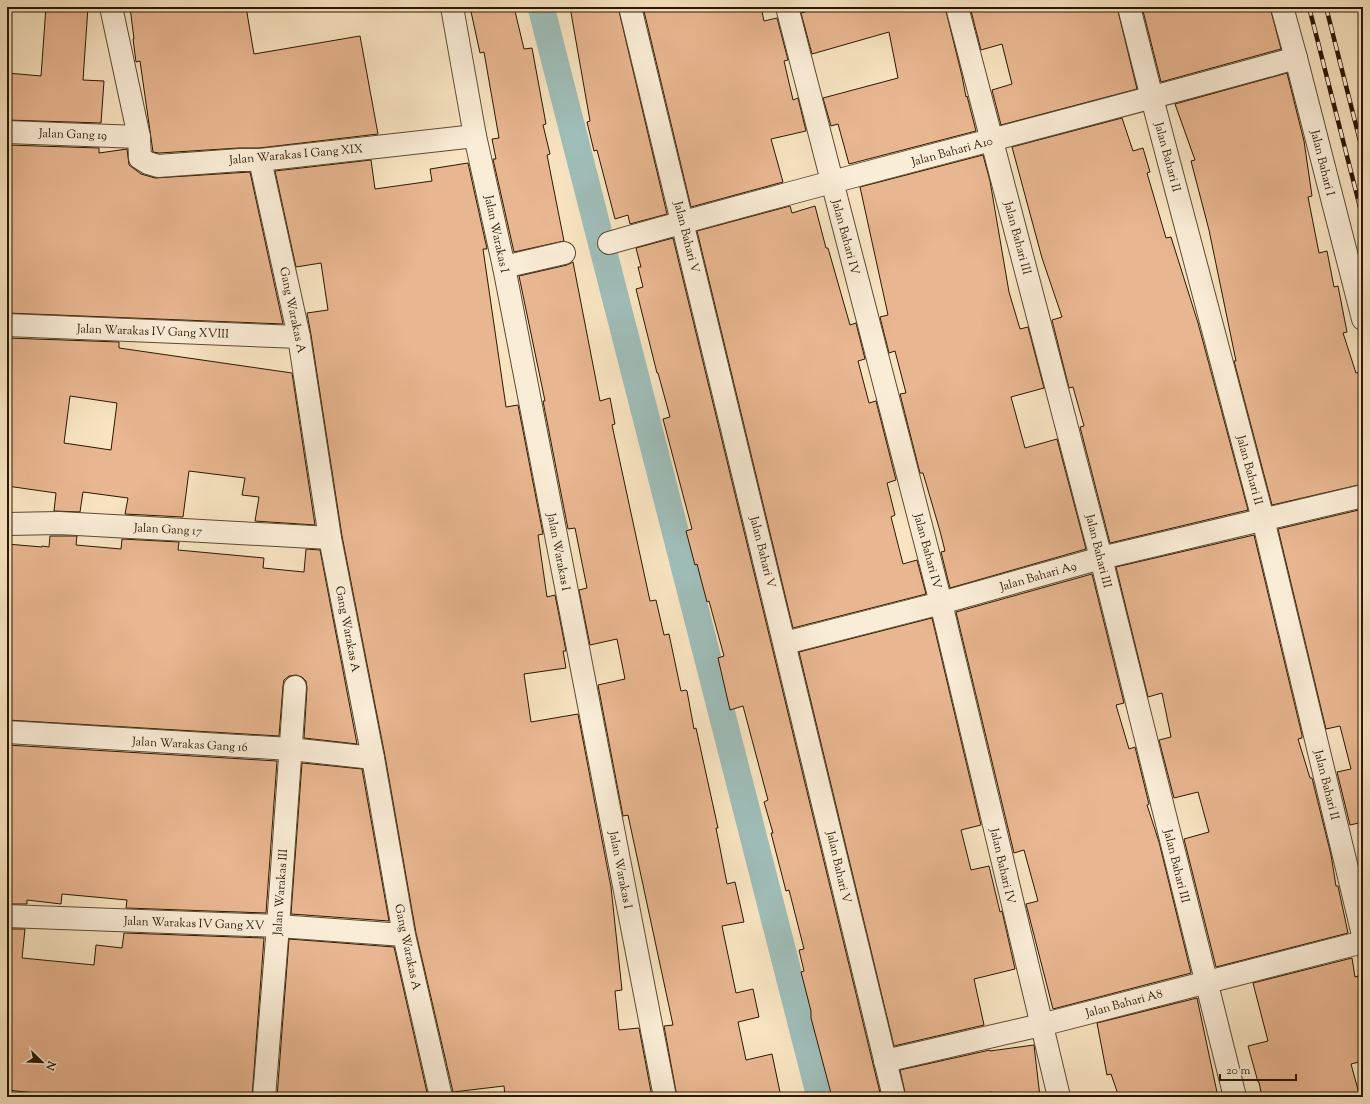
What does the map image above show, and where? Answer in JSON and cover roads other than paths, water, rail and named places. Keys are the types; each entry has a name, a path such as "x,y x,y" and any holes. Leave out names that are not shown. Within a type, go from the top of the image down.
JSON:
{"street":[{"path":"111,7 139,137"},
{"name":"Jalan Warakas I","path":"452,7 475,136 504,267 665,1097"},
{"name":"Jalan Bahari V","path":"630,7 894,1097"},
{"name":"Jalan Bahari IV","path":"787,7 941,603 1059,1097"},
{"name":"Jalan Bahari III","path":"957,7 1101,558 1235,1097"},
{"name":"Jalan Bahari II","path":"1129,7 1263,519 1363,935"},
{"name":"Jalan Bahari I","path":"1282,7 1363,319"},
{"name":"Jalan Bahari A10","path":"608,243 832,182 1152,98 1296,58"},
{"name":"Jalan Gang 19","path":"7,132 139,137"},
{"name":"Jalan Warakas I Gang XIX","path":"139,137 140,158 148,163 158,166 260,160 475,136"},
{"name":"Gang Warakas A","path":"260,160 299,337 330,538 374,758 404,935 441,1097"},
{"path":"504,267 564,253"},
{"name":"Jalan Warakas IV Gang XVIII","path":"7,325 299,337"},
{"name":"Jalan Bahari A9","path":"785,643 941,603 1101,558 1363,496"},
{"name":"Jalan Gang 17","path":"7,524 60,523 330,538"},
{"name":"Jalan Warakas III","path":"264,1097 295,687"},
{"name":"Jalan Warakas Gang 16","path":"7,732 290,749 374,758"},
{"name":"Jalan Warakas IV Gang XV","path":"7,916 278,926 404,935"},
{"name":"Jalan Bahari A8","path":"885,1061 1041,1025 1363,942"}],"waterway":[{"path":"541,7 820,1097"}],"railway":[{"path":"1309,7 1363,219"},
{"path":"1326,7 1363,153"}]}
